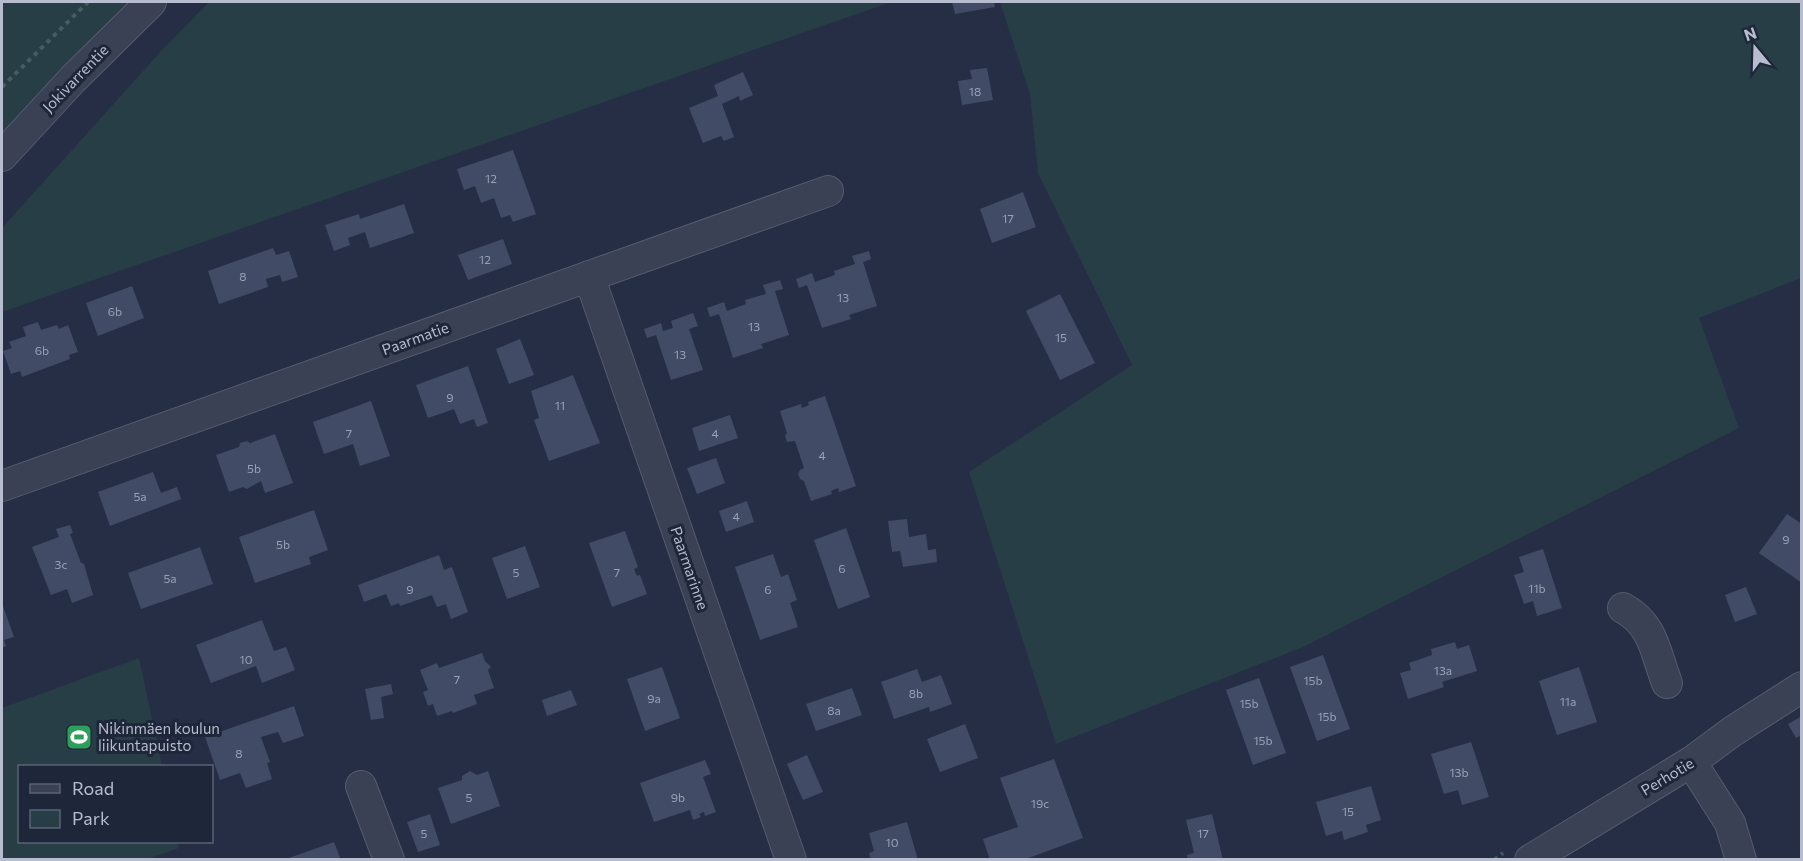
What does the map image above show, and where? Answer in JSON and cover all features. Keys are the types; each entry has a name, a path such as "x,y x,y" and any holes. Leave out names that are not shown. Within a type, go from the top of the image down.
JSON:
{"street":[{"name":"Jokivarrentie","path":"2,156 73,79 151,2"},
{"name":"Paarmatie","path":"2,486 828,190"},
{"name":"Paarmarinne","path":"589,276 791,860"},
{"path":"1623,608 1634,614 1648,630 1667,682"},
{"name":"Perhotie","path":"1530,860 1691,762 1733,731 1802,687"},
{"path":"1691,762 1730,823 1741,860"},
{"path":"361,786 389,860"}],"path":[{"path":"2,87 88,2"}],"green space":[{"path":"2,2 151,2 2,156"},
{"path":"209,2 891,2 2,312 2,228 162,50"},
{"path":"1000,2 1801,2 1801,278 1699,318 1739,428 1303,647 1056,744 969,472 1132,365 1038,173 1030,94"},
{"name":"Nikinmäen koulun liikuntapuisto","path":"139,658 162,765 18,765 18,843 178,843 179,848 147,859 2,859 2,708"}],"building":[{"path":"952,2 994,2 995,7 955,14"},
{"path":"987,68 993,100 962,105 958,81 972,79 970,70"},
{"path":"743,72 753,95 740,101 739,96 722,104 734,137 724,141 721,136 703,143 689,108 718,96 714,85"},
{"path":"513,150 536,214 513,222 510,215 501,218 494,198 481,203 475,186 464,190 457,169"},
{"path":"1023,192 1036,227 992,243 980,209"},
{"path":"404,204 414,233 370,248 365,232 348,238 350,245 334,251 325,225 359,214 360,219"},
{"path":"503,239 512,264 468,280 458,255"},
{"path":"273,248 276,255 289,251 298,277 282,282 280,275 266,279 268,287 219,304 208,271"},
{"path":"869,251 871,259 863,262 877,306 849,315 851,319 822,328 807,285 799,288 796,279 812,273 815,282 835,275 834,271 855,264 852,256"},
{"path":"780,280 783,289 775,291 789,335 761,344 763,348 733,358 719,314 710,317 707,308 724,302 727,311 746,304 745,300 766,294 763,285"},
{"path":"132,286 144,318 98,336 86,303"},
{"path":"1060,294 1095,363 1060,380 1026,311"},
{"path":"693,313 698,326 689,329 703,370 671,380 656,335 647,338 644,329 661,323 663,331 673,328 671,321"},
{"path":"38,322 41,330 57,325 59,329 68,325 78,352 69,355 70,359 22,377 20,371 11,374 3,351 12,348 9,342 26,336 23,327"},
{"path":"520,339 534,375 509,384 496,349"},
{"path":"468,366 488,423 477,427 474,419 460,424 454,409 428,418 416,385"},
{"path":"573,375 600,443 549,461 534,420 539,418 531,391"},
{"path":"825,396 856,486 839,492 838,488 831,491 832,494 811,501 804,481 798,474 804,468 795,441 787,442 785,436 787,433 780,411 801,404 802,408 809,405 808,402"},
{"path":"371,401 390,456 360,466 353,444 324,454 313,422"},
{"path":"730,415 738,438 699,451 692,428"},
{"path":"275,434 293,483 265,493 261,481 247,489 243,487 229,492 216,455 239,447 240,443 247,441 250,443"},
{"path":"716,458 725,483 697,494 687,468"},
{"path":"153,472 161,493 177,487 181,499 110,526 98,492"},
{"path":"747,501 754,522 726,532 719,511"},
{"path":"314,510 328,550 309,557 311,564 255,583 239,537"},
{"path":"1787,514 1802,524 1802,583 1759,553"},
{"path":"907,519 909,537 926,534 928,550 936,549 937,562 903,567 900,551 892,552 888,521"},
{"path":"70,525 73,533 70,534 81,563 84,564 93,595 72,603 67,589 51,595 32,547 59,537 56,529"},
{"path":"846,528 870,597 838,609 814,540"},
{"path":"625,531 638,567 634,569 637,576 640,575 647,594 612,607 589,543"},
{"path":"525,546 540,587 507,599 492,558"},
{"path":"200,547 213,584 141,609 128,573"},
{"path":"1543,549 1562,608 1537,616 1533,601 1524,604 1514,575 1524,572 1519,557"},
{"path":"773,554 781,577 788,574 797,600 790,603 798,627 760,640 735,567"},
{"path":"439,555 444,570 452,567 468,612 451,619 446,604 437,607 432,595 400,606 399,603 391,606 386,594 364,602 358,585"},
{"path":"1746,587 1757,614 1735,622 1725,595"},
{"path":"2,603 14,637 4,640 6,646 2,648"},
{"path":"262,620 274,651 286,647 295,670 262,683 256,666 211,683 196,645"},
{"path":"1455,642 1457,649 1469,645 1477,671 1442,682 1444,687 1408,699 1400,673 1411,670 1409,663 1432,655 1431,649"},
{"path":"482,653 485,661 491,667 488,670 494,688 474,695 477,704 437,716 433,704 428,706 423,692 428,690 420,670 437,663 439,668"},
{"path":"1323,655 1350,729 1317,741 1290,667"},
{"path":"662,667 680,718 645,731 627,679"},
{"path":"1579,667 1597,722 1557,735 1539,681"},
{"path":"917,669 922,682 941,675 952,704 930,712 929,707 894,719 881,682"},
{"path":"1259,678 1286,753 1253,765 1226,690"},
{"path":"391,684 393,694 381,697 384,718 371,720 365,689"},
{"path":"852,688 862,715 816,731 806,704"},
{"path":"571,690 577,705 547,716 542,700"},
{"path":"294,706 304,736 283,743 278,732 261,737 270,762 267,763 272,779 246,788 240,773 220,780 205,737"},
{"path":"1802,716 1802,735 1796,738 1788,724"},
{"path":"965,724 978,758 940,772 927,739"},
{"path":"1471,742 1489,797 1462,805 1458,790 1444,794 1431,754"},
{"path":"807,755 823,792 803,800 787,764"},
{"path":"1054,759 1083,838 1023,860 990,860 983,839 1018,827 1000,778"},
{"path":"705,760 711,774 703,777 716,812 705,816 704,812 699,814 701,817 693,820 690,810 654,822 640,783"},
{"path":"470,771 477,775 488,771 500,806 451,824 438,788 462,780 462,776"},
{"path":"1371,786 1381,820 1366,825 1368,832 1344,840 1342,831 1326,836 1316,802"},
{"path":"430,814 440,845 418,852 407,822"},
{"path":"1212,814 1223,860 1188,860 1187,855 1194,853 1186,820"},
{"path":"907,822 918,860 871,860 869,853 874,851 869,833"},
{"path":"334,842 341,860 286,860 286,859"}],"place":[{"name":"Nikinmäen koulun liikuntapuisto","path":"79,737"}]}
